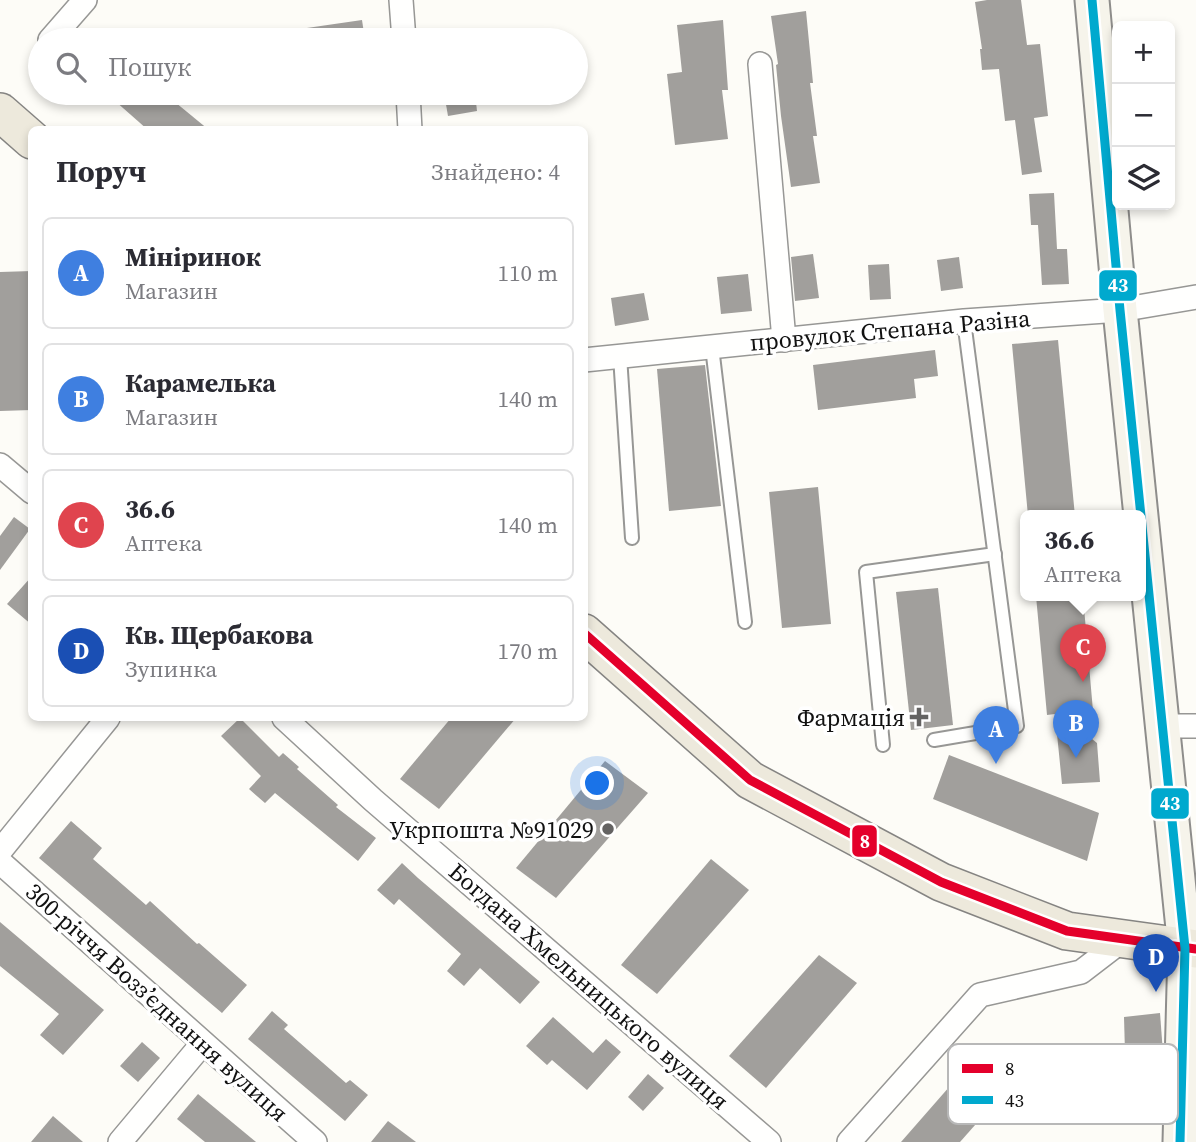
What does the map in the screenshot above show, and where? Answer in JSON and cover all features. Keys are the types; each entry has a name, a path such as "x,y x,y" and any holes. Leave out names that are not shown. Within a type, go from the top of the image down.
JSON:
{"main road":[{"path":"0,112 28,136"},
{"path":"588,637 750,780 941,882 1067,931 1190,948"}],"street":[{"path":"60,28 85,0"},
{"path":"401,0 403,28"},
{"path":"1092,0 1119,310 1140,510"},
{"path":"760,64 784,340"},
{"path":"409,105 410,126"},
{"name":"провулок Степана Разіна","path":"588,360 964,321 1119,310 1196,297"},
{"path":"0,465 28,489"},
{"path":"1146,565 1190,948 1180,1142"},
{"path":"0,851 106,721"},
{"name":"Богдана Хмельницького вулиця","path":"287,721 383,809 769,1142"},
{"path":"1163,726 1196,726"},
{"name":"300-річчя Возз’єднання вулиця","path":"0,862 315,1142"},
{"path":"849,1142 980,995 1081,972 1124,939"},
{"path":"120,1142 203,1042"}],"lane":[{"path":"934,740 1017,726 964,321"},
{"path":"712,347 745,622"},
{"path":"620,356 632,538"},
{"path":"883,745 866,572 995,554"}],"building":[{"path":"1021,0 1027,45 1040,44 1048,116 1034,118 1042,172 1022,175 1015,120 1005,121 999,69 982,70 982,49 975,2"},
{"path":"806,11 813,83 810,83 817,136 813,136 820,183 791,187 771,16"},
{"path":"362,20 363,28 307,28"},
{"path":"723,20 728,90 722,90 728,139 675,145 667,74 682,72 677,25"},
{"path":"120,105 179,105 204,126 143,126"},
{"path":"446,105 476,105 477,111 448,116"},
{"path":"1054,193 1057,249 1067,249 1069,284 1042,285 1038,225 1031,225 1029,194"},
{"path":"813,254 819,298 795,301 791,257"},
{"path":"959,257 963,288 941,291 937,260"},
{"path":"889,264 891,299 870,300 868,265"},
{"path":"28,271 28,410 0,411 0,272"},
{"path":"748,274 752,311 721,314 717,277"},
{"path":"644,293 649,320 615,326 611,298"},
{"path":"1058,340 1074,510 1027,510 1012,344"},
{"path":"935,350 938,376 914,379 916,398 818,410 813,365"},
{"path":"705,365 721,506 669,511 657,369"},
{"path":"818,487 831,624 782,628 769,492"},
{"path":"14,517 28,528 28,532 0,570 0,536"},
{"path":"28,580 28,622 7,604"},
{"path":"938,588 953,725 911,730 896,592"},
{"path":"1036,601 1083,601 1093,711 1061,714 1097,743 1100,782 1062,784 1055,714 1047,715"},
{"path":"237,721 243,721 279,757 283,753 338,805 336,807 376,838 358,861 275,793 265,803 249,789 261,776 221,736"},
{"path":"448,721 513,721 439,809 400,779"},
{"path":"949,755 1099,813 1087,861 933,799"},
{"path":"605,761 648,793 556,898 516,868"},
{"path":"71,821 102,848 93,859 146,905 150,901 247,985 222,1013 39,858"},
{"path":"711,859 749,890 657,994 621,965"},
{"path":"402,863 540,982 520,1004 480,968 464,986 447,971 461,954 399,899 394,905 377,890"},
{"path":"0,922 104,1010 63,1055 40,1035 59,1014 0,966"},
{"path":"819,955 857,983 766,1088 729,1056"},
{"path":"272,1011 288,1025 284,1029 346,1083 350,1080 368,1095 345,1121 248,1039"},
{"path":"1160,1013 1162,1044 1125,1044 1124,1017"},
{"path":"553,1017 593,1053 606,1039 621,1052 587,1090 552,1060 547,1065 526,1046"},
{"path":"142,1042 160,1058 138,1082 120,1066"},
{"path":"648,1074 664,1088 643,1111 628,1097"},
{"path":"948,1088 948,1124 976,1124 960,1142 901,1142"},
{"path":"198,1094 256,1142 205,1142 177,1119"},
{"path":"53,1116 83,1142 31,1142"},
{"path":"388,1121 416,1142 371,1142"}],"transit line":[{"name":"43","path":"1092,0 1140,510"},
{"name":"43","path":"1146,565 1185,948 1180,1142"},
{"name":"8","path":"588,637 750,780 941,882 1067,931 1196,949"}],"place":[{"name":"36.6","path":"1083,682"},
{"name":"Фармація","path":"919,717"},
{"name":"Карамелька","path":"1076,758"},
{"name":"Мініринок","path":"996,764"},
{"name":"Укрпошта №91029","path":"608,829"},
{"name":"Кв. Щербакова","path":"1156,992"}]}
